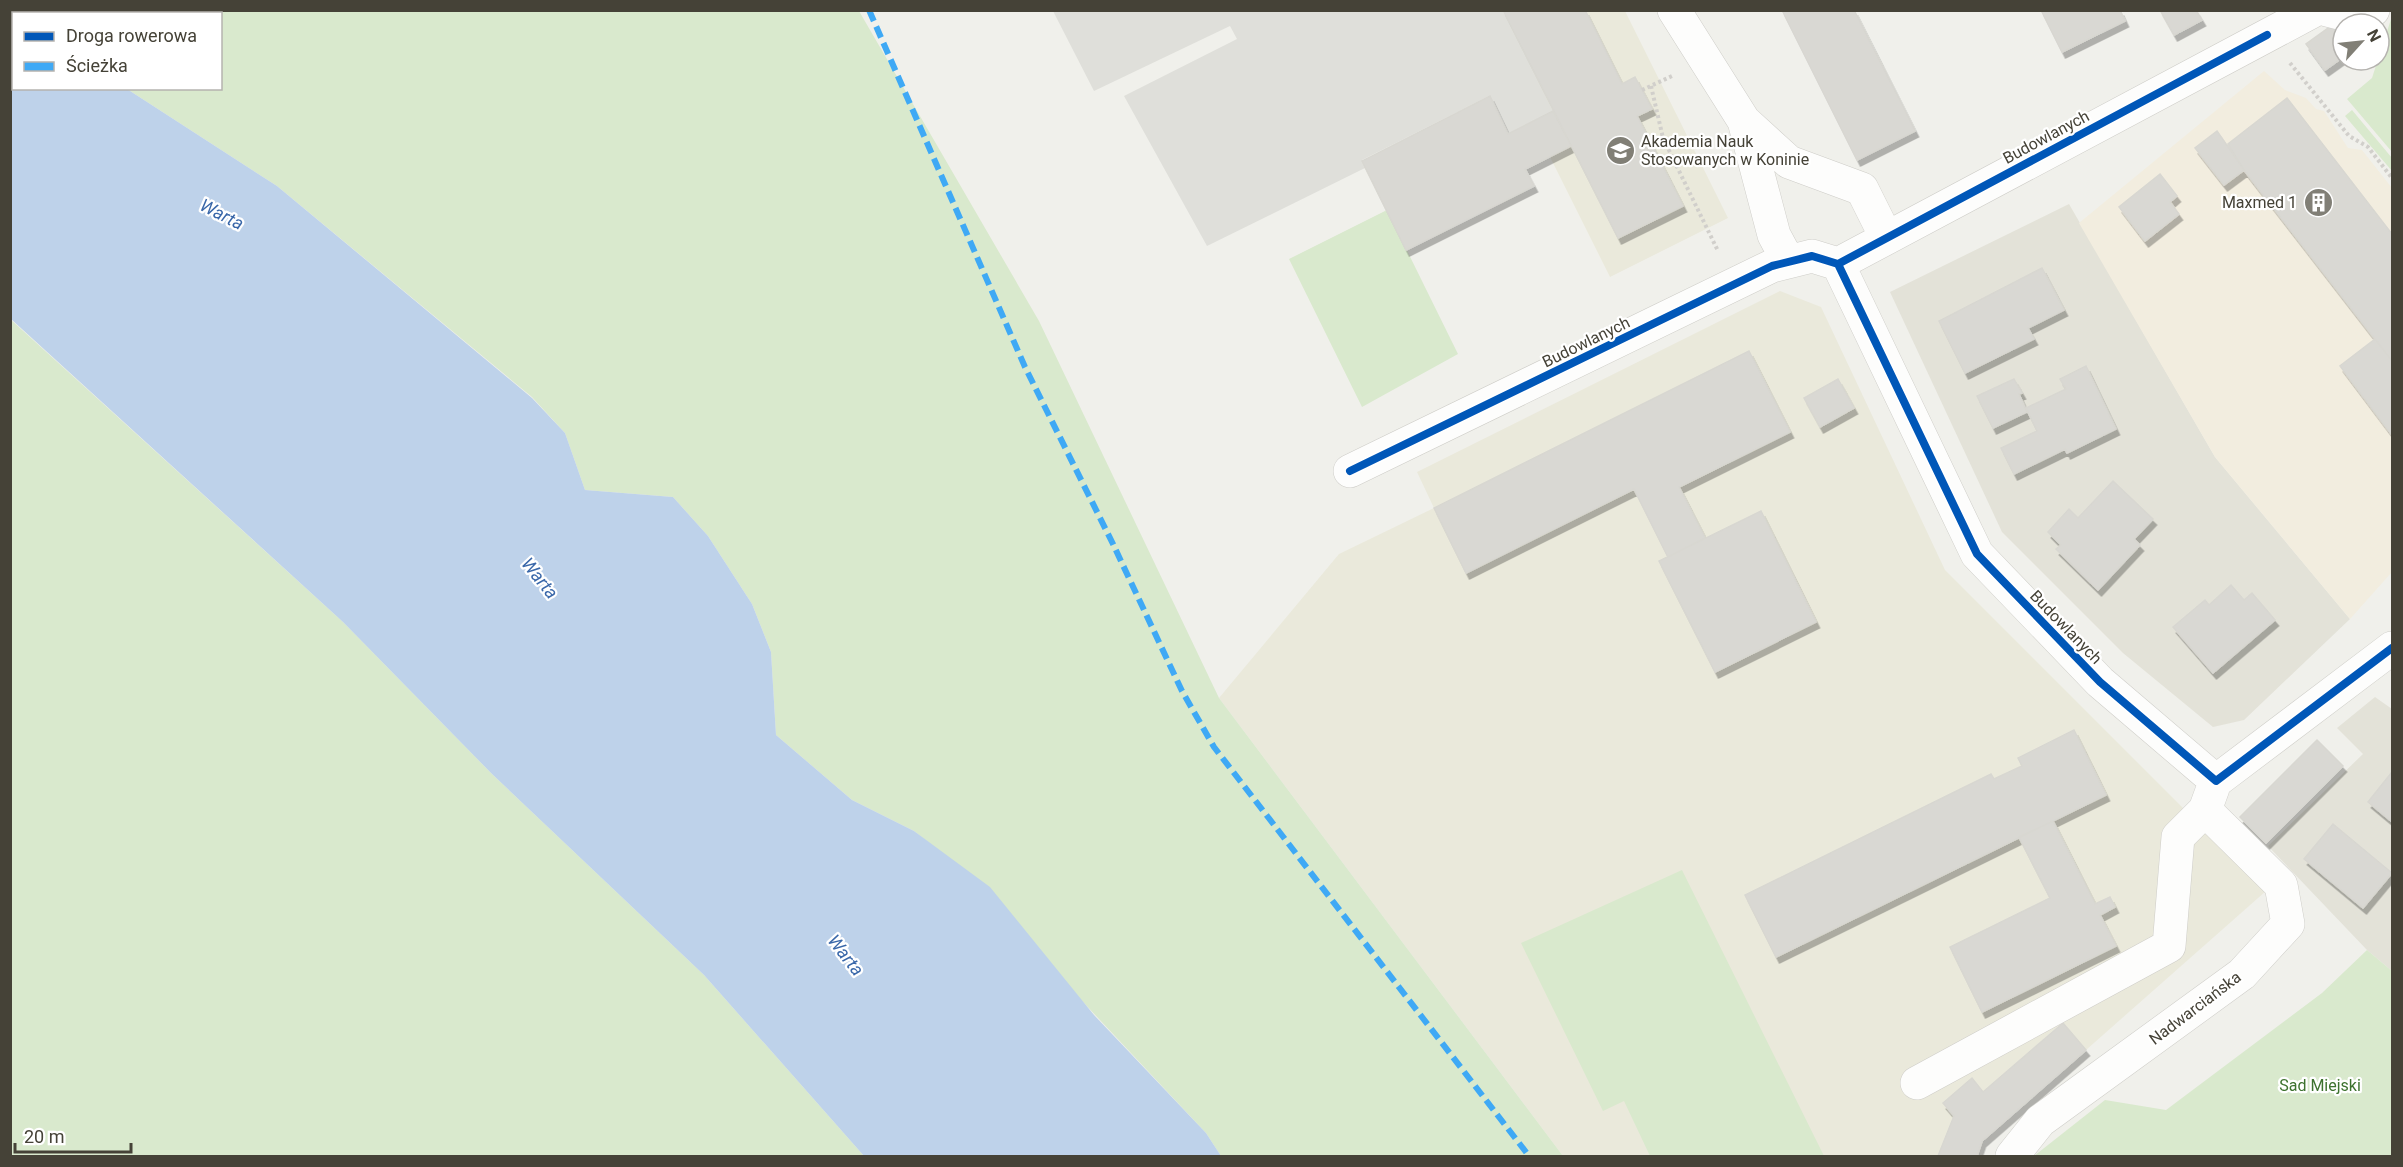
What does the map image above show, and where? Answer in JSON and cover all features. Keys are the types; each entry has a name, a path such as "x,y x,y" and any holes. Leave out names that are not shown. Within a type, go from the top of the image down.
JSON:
{"street":[{"path":"1674,10 1744,121 1789,162 1862,189 1886,237"},
{"name":"Budowlanych","path":"1350,471 1772,266 1812,256 1838,264 2315,10"},
{"path":"2328,10 2359,18 2373,10"},
{"path":"1744,121 1774,235 1788,261"},
{"name":"Budowlanych","path":"1838,264 1977,554 2210,795"},
{"path":"1917,1083 2169,946 2178,837 2210,795 2392,650"},
{"name":"Nadwarciańska","path":"2012,1156 2040,1121 2242,974 2288,924 2281,885 2210,795"}],"path":[{"path":"2267,35 2349,136 2368,147 2392,178"},
{"path":"1651,86 1663,138 1721,257"}],"shaded area":[{"path":"1053,11 1503,11 1553,111 1508,134 1489,96 1362,160 1365,168 1207,246 1124,96 1237,39 1230,26 1094,91"},
{"name":"Akademia Nauk Stosowanych w Koninie","path":"1477,11 1625,11 1728,218 1610,277"},
{"path":"2264,71 2285,90 2306,98 2316,109 2324,111 2348,148 2362,150 2392,188 2392,572 2350,619 2215,457 2079,223"},
{"path":"2069,204 2215,457 2350,619 2244,720 2213,727 2123,653 2002,532 1890,292"},
{"path":"1780,291 1821,307 1945,570 2266,891 2086,1050 2062,1023 1983,1092 1972,1079 1938,1156 1563,1156 1219,698 1339,554 1434,508 1417,472"},
{"path":"2375,697 2392,709 2392,971 2367,950 2268,846 2363,754 2337,728"}],"green space":[{"path":"11,10 859,11 1039,321 1219,698 1563,1156 1221,1156 1206,1133 947,857 914,831 852,800 776,735 771,652 752,604 708,536 673,497 585,490 565,433 532,397 277,186 129,90 222,90 222,12 12,12 11,21"},
{"path":"2392,16 2392,152 2347,99 2372,78 2374,72 2391,72"},
{"path":"2352,110 2392,158 2392,171 2345,116"},
{"path":"1387,210 1458,354 1362,407 1289,259"},
{"path":"10,319 343,622 492,774 704,975 864,1156 11,1156"},
{"path":"1682,870 1824,1156 1650,1156 1624,1101 1603,1111 1521,943"},
{"name":"Sad Miejski","path":"2367,950 2392,971 2392,1156 2034,1156 2105,1100 2166,1110 2322,993"}],"water":[{"name":"Warta","path":"10,21 12,22 12,90 129,90 277,186 532,398 565,433 585,490 673,497 708,536 752,604 771,652 776,735 852,800 914,831 990,887 1094,1015 1206,1133 1221,1156 864,1156 704,975 492,774 343,622 11,319"}],"building":[{"path":"1503,10 1585,10 1622,84 1635,77 1652,109 1637,116 1683,206 1618,238"},
{"path":"1782,10 1854,10 1915,131 1857,160"},
{"path":"2041,10 2120,10 2125,21 2062,52"},
{"path":"2160,10 2196,10 2202,20 2174,35"},
{"path":"2331,26 2331,66 2325,70 2306,44"},
{"path":"1490,96 1508,134 1553,111 1571,146 1525,169 1534,186 1406,250 1362,161"},
{"name":"Maxmed 1","path":"2287,98 2392,234 2392,361 2244,170 2228,144"},
{"path":"2217,131 2244,170 2224,185 2195,148"},
{"path":"2160,174 2177,196 2170,202 2179,214 2145,241 2119,207"},
{"path":"2042,268 2064,310 2028,328 2034,339 1965,373 1939,321"},
{"path":"2375,339 2392,361 2392,435 2340,366"},
{"path":"1749,351 1790,432 1679,487 1705,538 1668,557 1634,489 1466,573 1434,508"},
{"path":"2086,366 2116,429 2067,453 2065,449 2014,474 2001,448 2037,431 2026,408 2066,389 2060,379"},
{"path":"1838,379 1854,408 1820,427 1804,398"},
{"path":"2014,379 2022,393 2019,394 2027,412 1993,428 1977,396"},
{"path":"2113,481 2153,519 2134,539 2140,545 2098,590 2056,549 2061,545 2048,532 2069,509 2078,518"},
{"path":"1761,511 1816,622 1715,672 1659,561"},
{"path":"2231,585 2244,600 2252,593 2275,620 2213,673 2173,627 2205,600 2209,605"},
{"path":"2074,730 2106,795 1776,957 1745,895 1991,774 1994,779 2022,766 2018,758"},
{"path":"2317,740 2343,766 2266,843 2240,817"},
{"path":"2392,772 2392,822 2368,802"},
{"path":"2053,821 2095,904 2110,897 2115,907 2100,915 2116,946 1982,1012 1950,947 2050,898 2019,837"},
{"path":"2333,824 2392,873 2363,908 2304,859"},
{"path":"2063,1023 2086,1050 1982,1141 1977,1156 1938,1156 1954,1116 1943,1103 1972,1078 1983,1092"}],"marked path":[{"path":"869,10 1025,367 1113,544 1182,691 1214,747 1529,1156"}],"cycle path":[{"path":"2267,35 1838,264 1977,554 2100,682 2216,781 2392,648"},
{"path":"1350,471 1772,266 1812,256 1838,264"}],"place":[{"name":"Akademia Nauk Stosowanych w Koninie","path":"1620,150"},
{"name":"Maxmed 1","path":"2318,202"}]}
